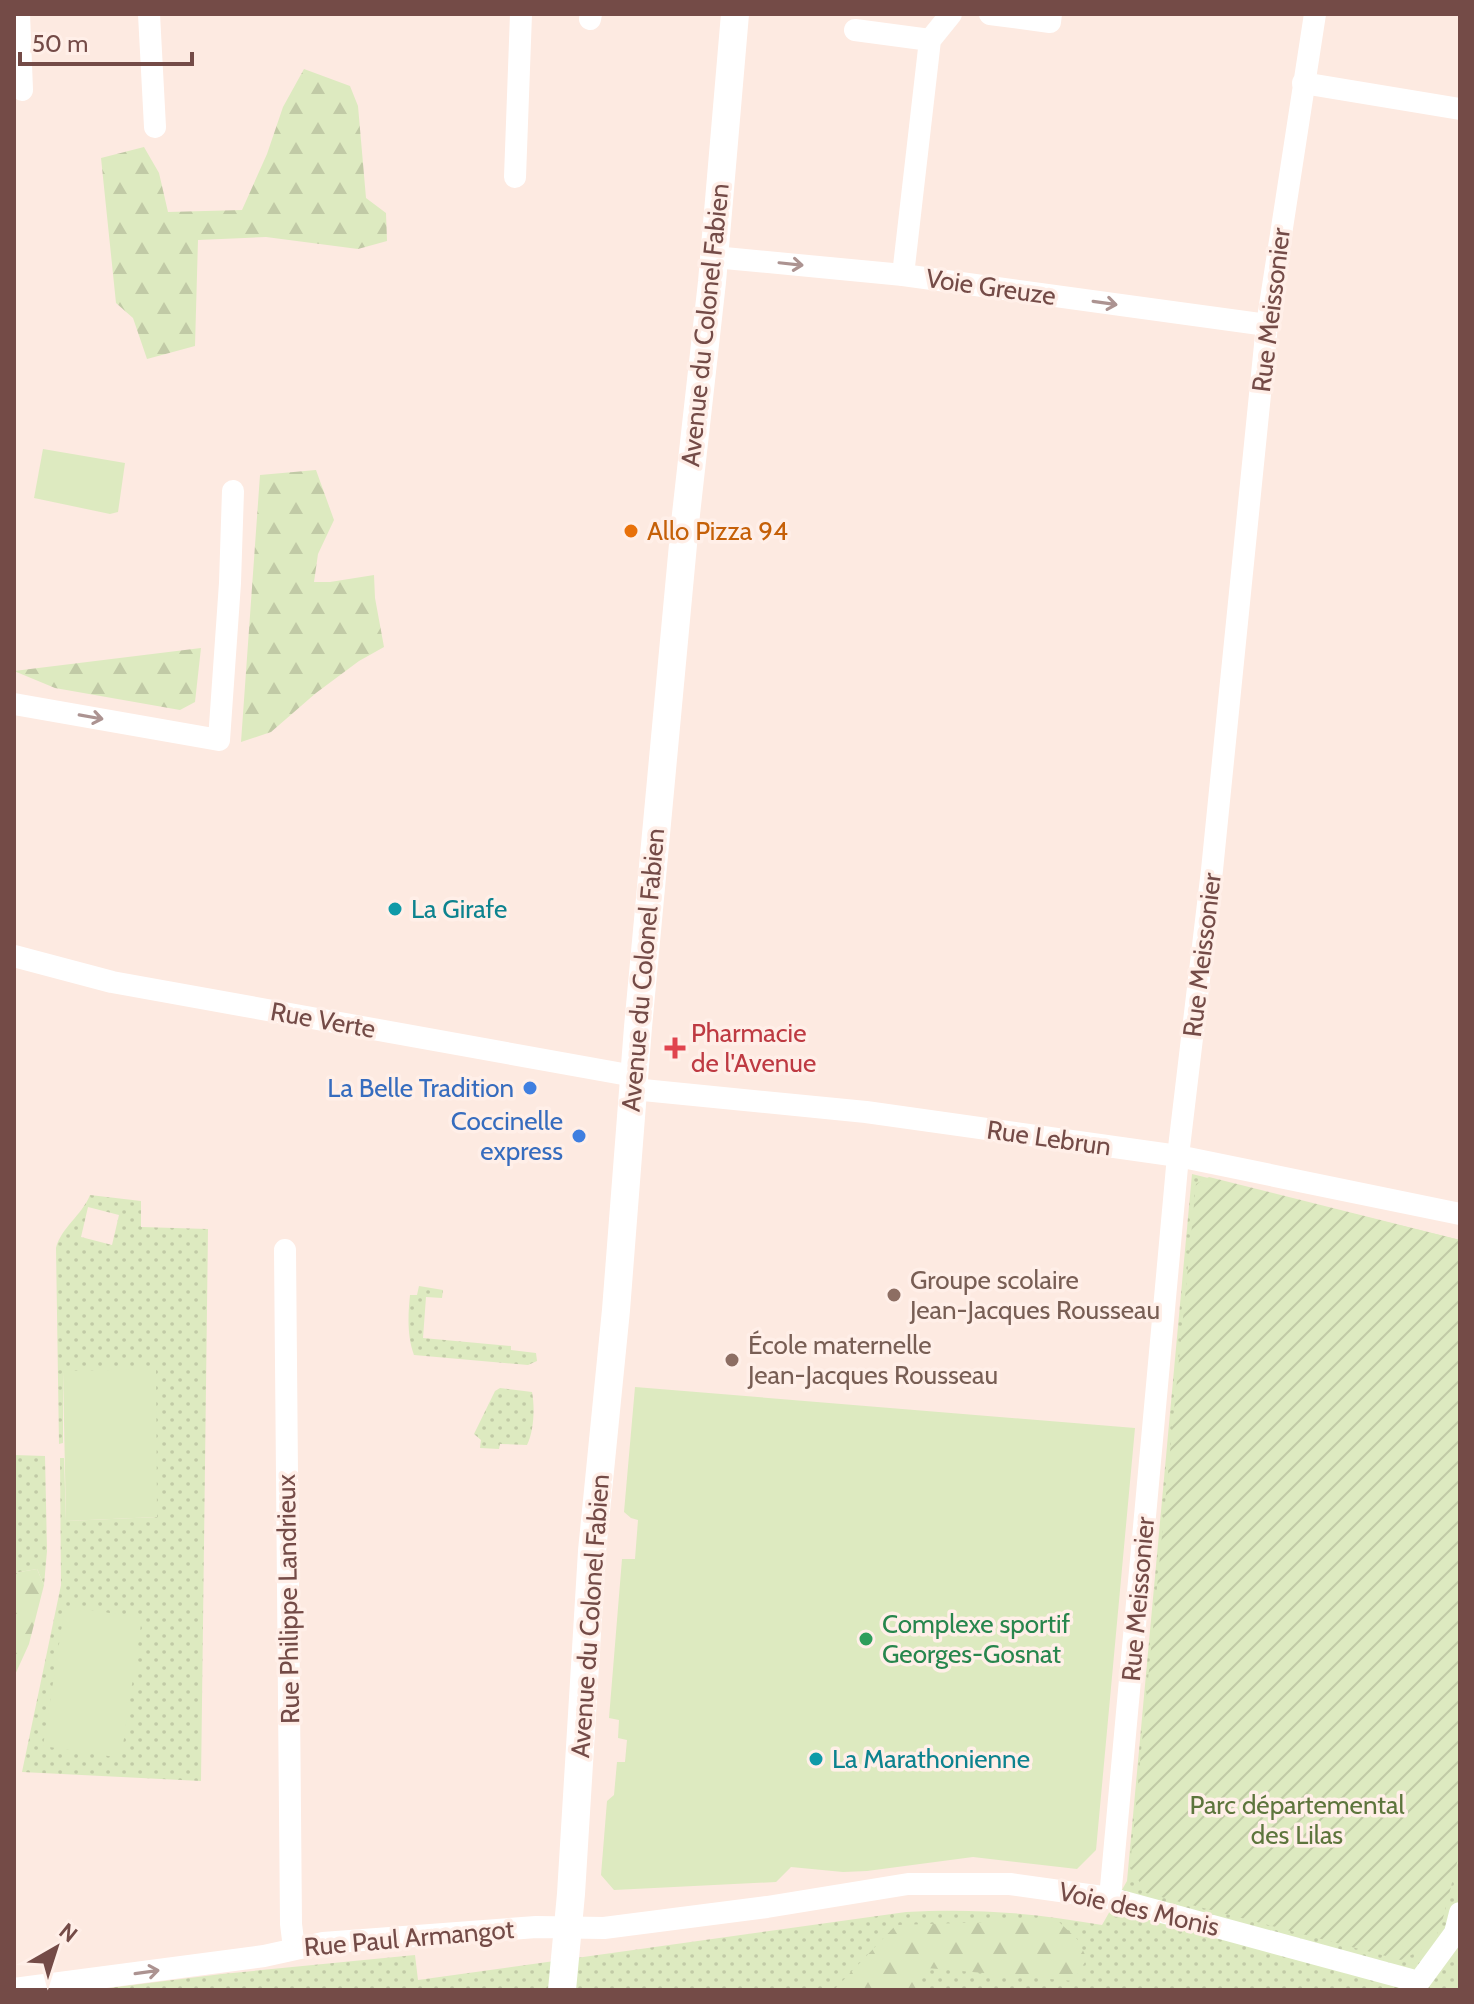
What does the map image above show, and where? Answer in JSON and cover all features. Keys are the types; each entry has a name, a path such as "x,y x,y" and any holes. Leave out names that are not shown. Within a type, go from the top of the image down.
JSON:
{"street":[{"path":"19,14 22,90"},
{"path":"149,14 155,127"},
{"path":"515,177 521,14"},
{"name":"Avenue du Colonel Fabien","path":"562,1990 592,1551 616,1310 673,640 714,257 735,14"},
{"path":"903,275 930,40 951,14"},
{"path":"990,14 1050,22 1051,14"},
{"name":"Rue Meissonier","path":"1110,1898 1178,1156 1212,870 1267,325 1315,14"},
{"path":"855,30 930,40"},
{"path":"1303,83 1460,109"},
{"name":"Voie Greuze","path":"714,257 903,275 1267,325"},
{"path":"14,704 219,740 233,491"},
{"name":"Rue Verte","path":"14,956 112,982 633,1083"},
{"name":"Rue Lebrun","path":"633,1083 1178,1156 1460,1214"},
{"name":"Rue Philippe Landrieux","path":"285,1250 294,1948"},
{"name":"Voie des Monis","path":"567,1928 618,1926 767,1907 908,1884 1010,1884 1110,1898 1419,1982 1455,1933 1460,1913"},
{"name":"Rue Paul Armangot","path":"14,1989 264,1956 323,1943 524,1928 567,1928"}],"green space":[{"path":"304,69 350,86 358,106 366,198 386,213 387,241 358,249 266,237 198,240 195,346 147,359 133,318 116,303 101,158 144,147 159,173 168,212 242,210 267,154 283,107"},
{"path":"43,449 125,463 118,512 110,514 34,498"},
{"path":"316,470 334,520 318,554 314,582 374,575 384,647 359,661 316,693 271,732 241,742 260,475"},
{"path":"201,648 195,702 180,710 55,688 14,671"},
{"name":"Parc départemental des Lilas","path":"1192,1174 1460,1240 1460,1990 92,1990 415,1955 418,1980 906,1912 1004,1912 1102,1925 1127,1881"},
{"name":"Parc départemental des Lilas","path":"1209,1177 1460,1240 1460,1851 1442,1922 1433,1944 1401,1960 1146,1893 1130,1866 1196,1184"},
{"path":"90,1195 141,1201 141,1227 208,1229 201,1781 22,1772 61,1585 60,1458 64,1458 66,1521 157,1517 63,1371 63,1443 59,1444 56,1248 62,1234","holes":["88,1207 119,1215 112,1245 81,1237"]},
{"path":"419,1286 443,1290 442,1298 426,1297 423,1338 511,1346 511,1350 536,1353 537,1361 528,1365 414,1355 409,1333 409,1303 410,1295 417,1295"},
{"path":"156,1369 157,1517 66,1521 63,1371"},
{"name":"Complexe sportif Georges-Gosnat","path":"635,1387 1135,1428 1096,1850 1077,1869 973,1857 867,1871 791,1867 776,1882 614,1890 601,1875 607,1801 614,1795 617,1762 625,1762 627,1740 618,1738 619,1720 609,1718 622,1559 635,1559 638,1520 624,1512"},
{"path":"500,1388 532,1392 533,1419 527,1445 500,1444 499,1449 480,1448 481,1440 474,1434 495,1391"},
{"path":"14,1455 45,1456 47,1551 44,1585 37,1569 14,1573"},
{"path":"37,1569 44,1585 29,1644 14,1677 14,1573"},
{"path":"65,1606 142,1618 121,1758 43,1746"},
{"path":"1057,1920 1078,1940 1087,1959 1073,1981 927,1968 917,1990 834,1990 896,1925"}],"place":[{"name":"Allo Pizza 94","path":"631,531"},
{"name":"La Girafe","path":"395,909"},
{"name":"Pharmacie de l'Avenue","path":"675,1048"},
{"name":"La Belle Tradition","path":"530,1088"},
{"name":"Coccinelle express","path":"579,1136"},
{"name":"Groupe scolaire Jean-Jacques Rousseau","path":"894,1295"},
{"name":"École maternelle Jean-Jacques Rousseau","path":"732,1360"},
{"name":"Complexe sportif Georges-Gosnat","path":"866,1639"},
{"name":"La Marathonienne","path":"816,1759"}]}
